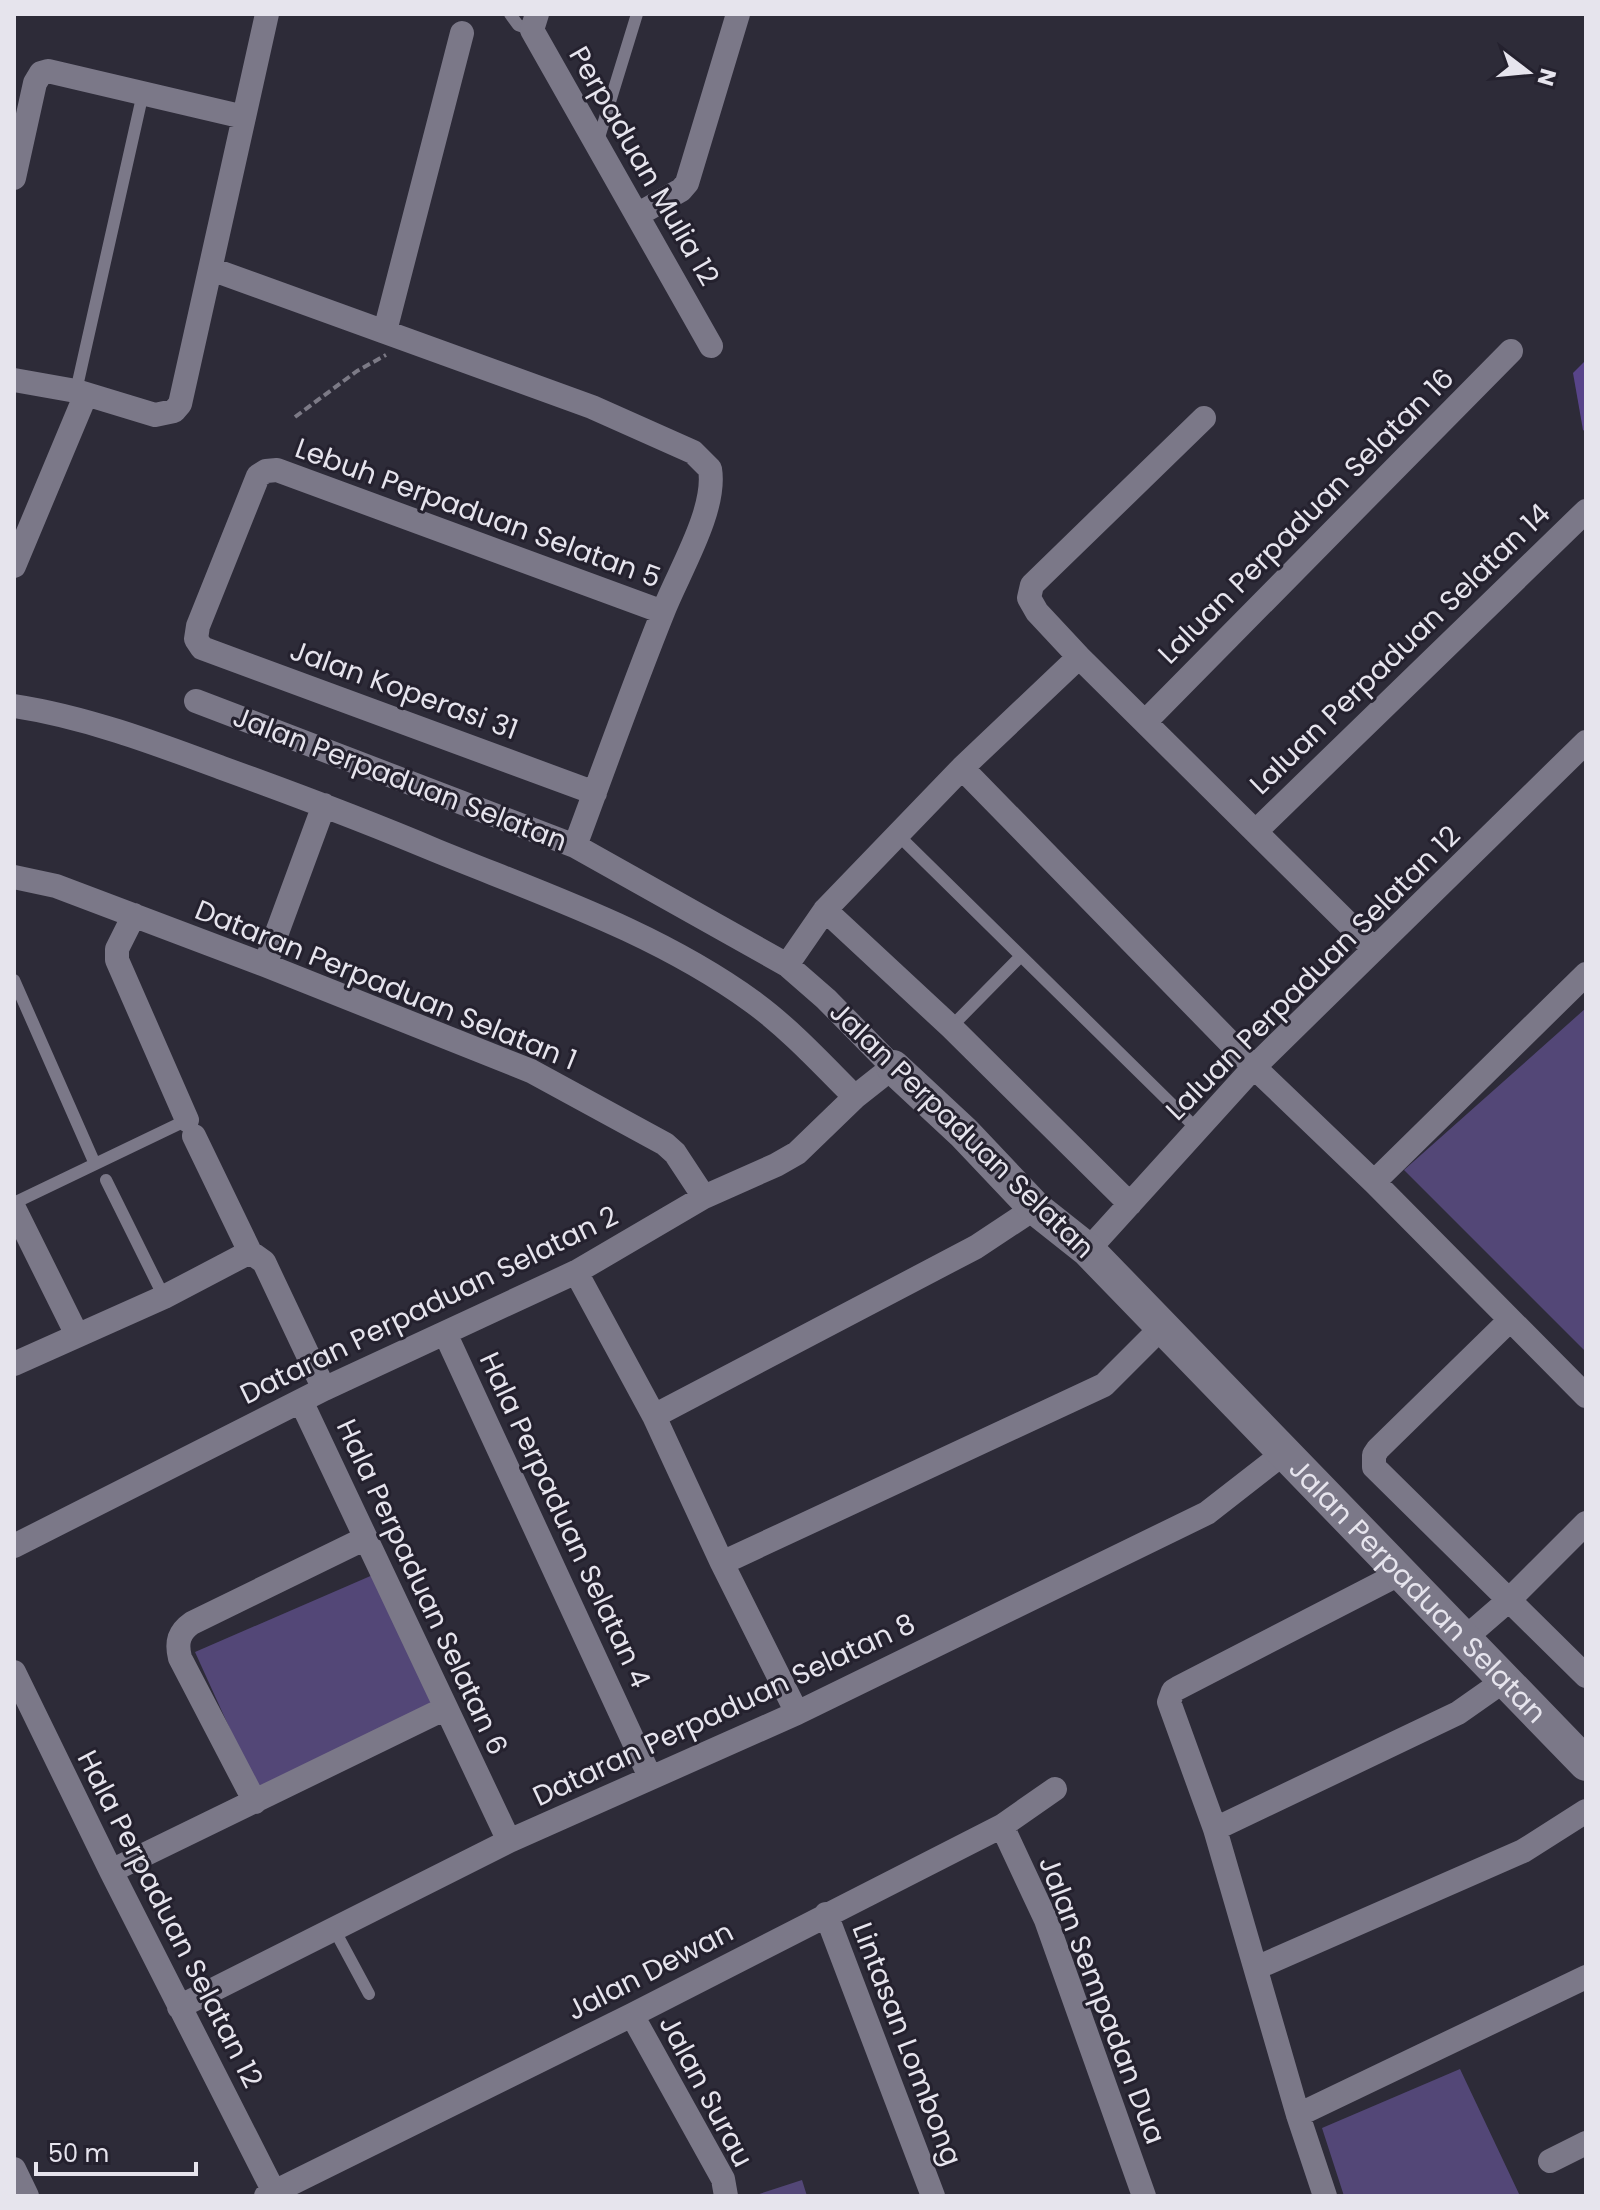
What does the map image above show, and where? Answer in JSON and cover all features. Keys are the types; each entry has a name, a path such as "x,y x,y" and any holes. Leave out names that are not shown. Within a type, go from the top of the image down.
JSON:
{"street":[{"path":"14,380 81,392 155,415 174,411 184,395 267,14"},
{"path":"637,215 681,190 687,183 738,14"},
{"name":"Perpaduan Mulia 12","path":"534,22 597,144 711,346"},
{"path":"385,331 462,33"},
{"path":"14,178 35,83 41,73 54,71 244,117"},
{"path":"211,269 592,407 678,444 702,459 710,469 711,495 663,612 575,846"},
{"name":"Laluan Perpaduan Selatan 16","path":"1145,722 1511,351"},
{"path":"14,566 81,392"},
{"path":"1204,418 1032,585 1029,598 1037,612 1079,657 1374,949"},
{"name":"Lebuh Perpaduan Selatan 5","path":"196,639 198,626 258,476 277,470 663,612"},
{"name":"Laluan Perpaduan Selatan 14","path":"1256,831 1586,511"},
{"name":"Jalan Koperasi 31","path":"196,639 202,648 214,653 595,793"},
{"path":"787,965 825,910 897,834 1079,657"},
{"name":"Jalan Perpaduan Selatan","path":"196,701 575,846 787,965 964,1133 1035,1208 1088,1250 1586,1764"},
{"path":"14,706 61,715 149,741 324,805 624,927 753,1002 855,1097"},
{"name":"Laluan Perpaduan Selatan 12","path":"1088,1250 1254,1067 1586,742"},
{"path":"962,768 1254,1067 1374,1182 1586,1396"},
{"path":"265,965 324,805"},
{"name":"Dataran Perpaduan Selatan 1","path":"14,877 56,886 134,915 531,1071 665,1144 675,1153 704,1197"},
{"path":"825,910 951,1027 1130,1204"},
{"path":"134,915 117,949 117,960 190,1128 250,1252 264,1262 324,1389"},
{"path":"1374,1182 1586,974"},
{"name":"Dataran Perpaduan Selatan 2","path":"14,1546 324,1389 576,1272 704,1197 797,1153 855,1097 893,1067"},
{"path":"654,1416 976,1247 1035,1208"},
{"path":"14,1209 77,1335"},
{"path":"14,1364 164,1297 250,1252"},
{"path":"576,1272 654,1416 722,1563 797,1713"},
{"path":"1510,1320 1378,1449 1373,1461 1378,1472 1586,1676"},
{"path":"722,1563 1104,1385 1162,1327"},
{"name":"Hala Perpaduan Selatan 4","path":"445,1333 650,1777"},
{"name":"Hala Perpaduan Selatan 6","path":"301,1401 509,1841"},
{"name":"Dataran Perpaduan Selatan 8","path":"179,2007 509,1841 797,1713 1207,1513 1284,1453"},
{"path":"1464,1639 1509,1600 1586,1523"},
{"path":"255,1802 180,1658 179,1638 183,1629 192,1623 366,1538"},
{"path":"1325,2196 1298,2115 1215,1829 1169,1702 1173,1691 1178,1688 1401,1573"},
{"name":"Hala Perpaduan Selatan 12","path":"14,1672 24,1716 111,1871 270,2194"},
{"path":"1215,1829 1458,1713 1505,1680"},
{"path":"111,1871 446,1708"},
{"name":"Jalan Dewan","path":"270,2194 632,2015 1002,1826 1055,1789"},
{"path":"1256,1968 1523,1851 1586,1811"},
{"name":"Jalan Sempadan Dua","path":"1002,1826 1046,1920 1144,2196"},
{"name":"Lintasan Lombong","path":"826,1914 933,2196"},
{"path":"1298,2115 1586,1977"},
{"name":"Jalan Surau","path":"632,2015 723,2179 726,2196"},
{"path":"1550,2161 1586,2143"},
{"path":"14,2169 27,2196"}],"lane":[{"path":"510,14 518,25 534,22"},
{"path":"597,144 637,14"},
{"path":"81,392 143,93"},
{"path":"897,834 1198,1130"},
{"path":"951,1027 1021,956"},
{"path":"14,980 95,1164"},
{"path":"14,1209 95,1164 190,1128"},
{"path":"106,1180 164,1297"},
{"path":"334,1929 369,1994"}],"path":[{"path":"295,417 357,371 412,341"}],"shaded area":[{"path":"1586,360 1586,432 1583,430 1573,373"},
{"path":"1586,1008 1586,1352 1404,1170"},
{"path":"382,1571 441,1707 259,1793 195,1652"},
{"path":"1460,2069 1520,2196 1344,2196 1322,2128"},
{"path":"802,2180 807,2196 753,2196"}]}
